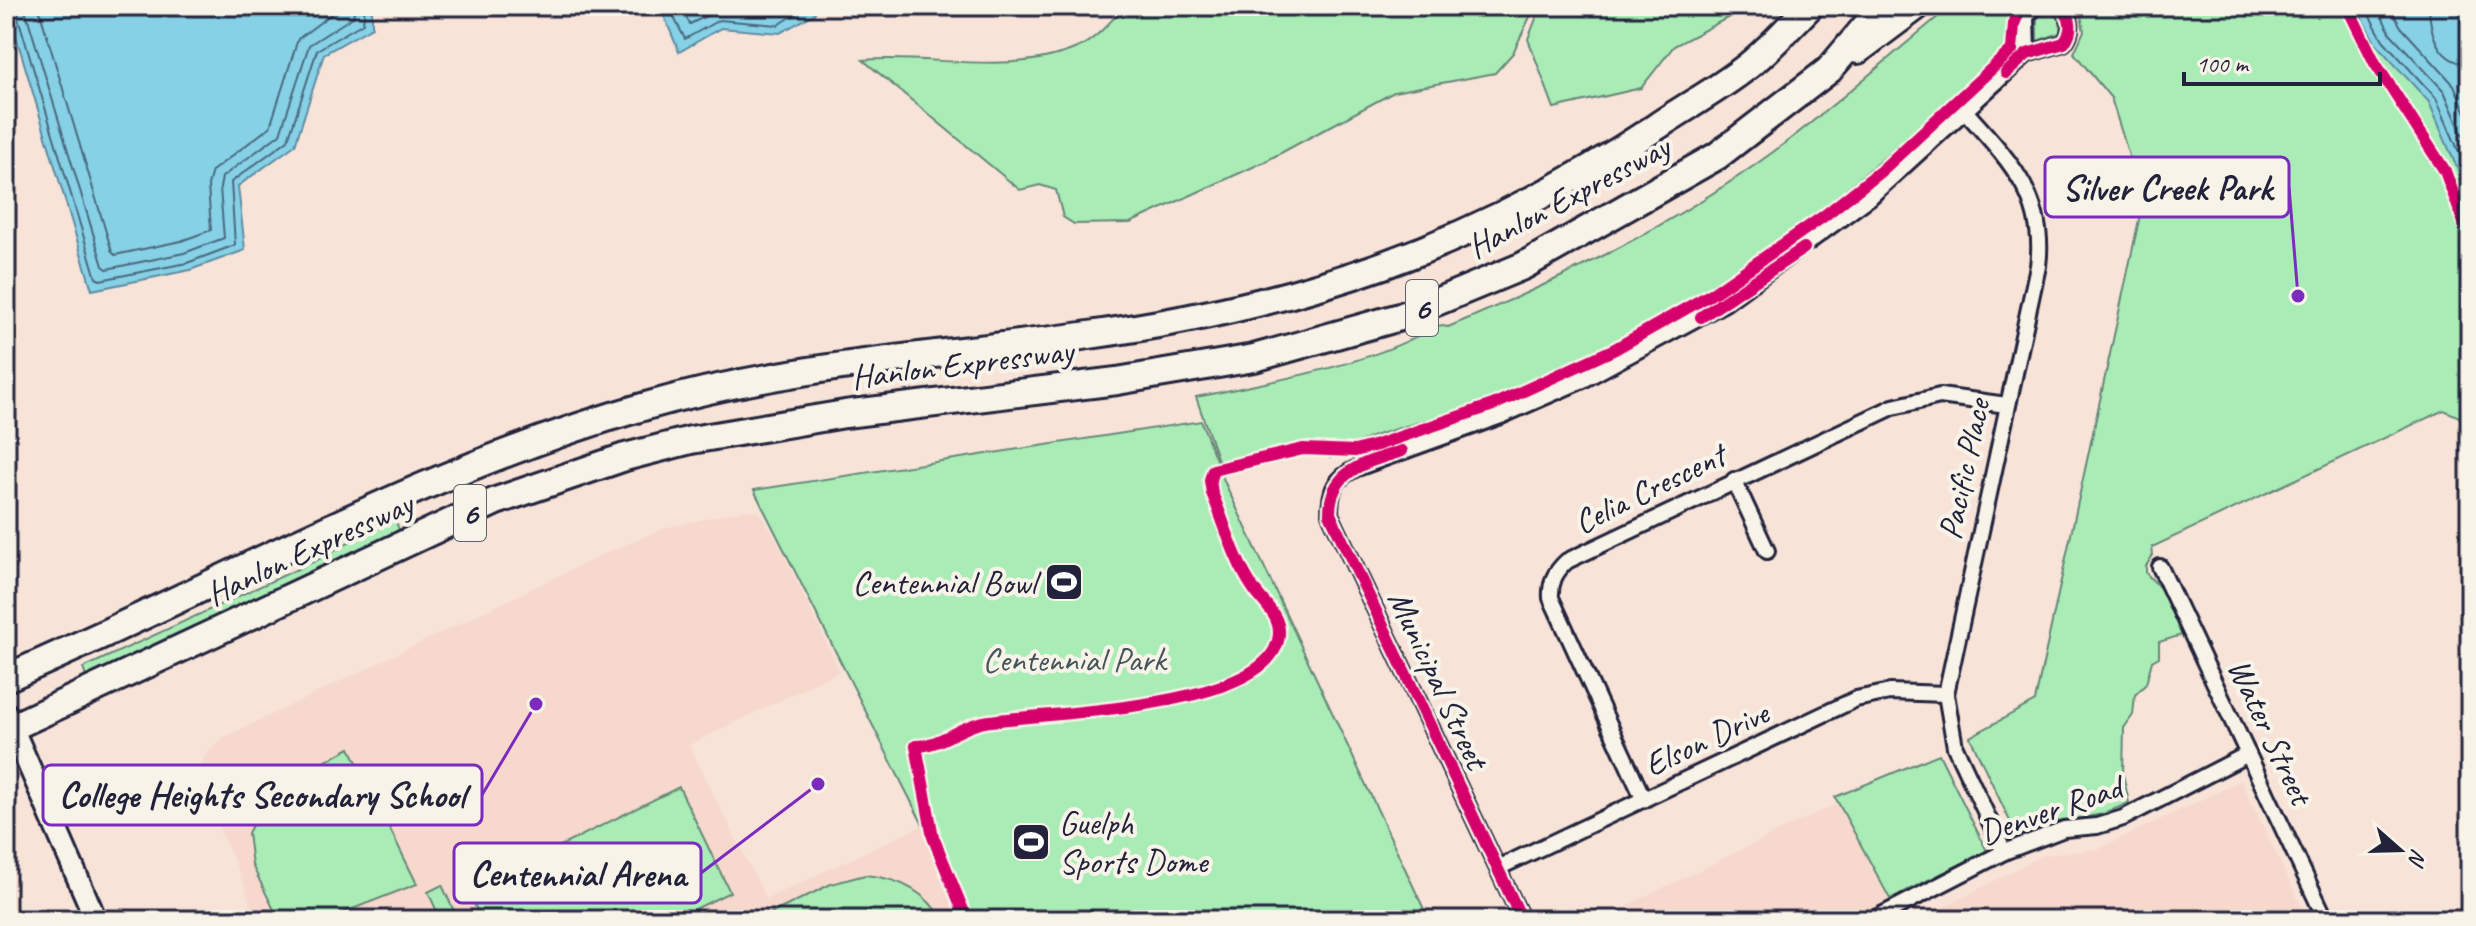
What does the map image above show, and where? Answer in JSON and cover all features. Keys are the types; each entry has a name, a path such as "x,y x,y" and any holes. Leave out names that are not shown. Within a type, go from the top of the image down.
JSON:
{"highway":[{"name":"Hanlon Expressway","path":"6,678 439,478 554,433 752,380 1086,336 1256,306 1413,257 1536,200 1595,167 1752,63 1810,6"},
{"name":"Hanlon Expressway","path":"9,723 484,507 625,457 691,440 845,414 1117,381 1254,358 1400,317 1523,266 1669,186 1750,134 1829,70 1883,6"},
{"path":"1829,70 1917,6"}],"main road":[{"path":"9,723 96,920"}],"street":[{"path":"2027,54 2026,16 2037,6"},
{"name":"Municipal Street","path":"1522,920 1330,514 1334,485 1343,474 1501,416 1583,380 1725,303 1867,200 2027,54 2059,46 2068,38 2070,21 2059,6"},
{"name":"Pacific Place","path":"1965,111 2017,170 2031,197 2039,229 2038,266 1946,694 1955,747 2004,852"},
{"name":"Celia Crescent","path":"1644,800 1551,598 1553,578 1567,561 1734,480 1910,401 1952,396 2007,405"},
{"path":"1734,480 1767,551"},
{"name":"Water Street","path":"2160,567 2326,920"},
{"name":"Elson Drive","path":"1498,868 1856,699 1890,692 1946,694"},
{"name":"Denver Road","path":"1872,920 2004,852 2064,829 2123,818 2248,754"}],"shaded area":[{"path":"743,510 759,512 776,538 840,671 689,745 766,899 923,825 967,920 254,920 245,886 201,788 201,767 205,756 221,739 606,553 666,528"},
{"path":"2241,781 2308,920 1920,920 2043,855 2098,849"},
{"path":"1838,803 1889,901 1851,920 1634,920 1628,905"}],"green space":[{"path":"1125,6 1535,6 1513,53 1495,73 1394,92 1264,162 1130,223 1074,224 1063,217 1056,190 1040,185 1020,190 863,60 1000,63 1054,56 1091,39"},
{"path":"1541,6 1750,6 1674,46 1641,88 1554,108 1528,39"},
{"path":"1951,6 2016,6 2001,55 1802,224 1694,299 1638,332 1579,361 1476,405 1377,435 1331,458 1306,453 1223,475 1196,397 1320,370 1384,351 1436,325 1448,327 1490,309 1616,249 1696,204 1773,152"},
{"path":"2079,6 2470,6 2470,422 2444,410 2152,547 2153,555 2146,566 2146,573 2161,589 2182,635 2159,642 2159,657 2152,661 2146,684 2135,695 2133,715 2124,728 2123,774 2129,803 2103,814 2051,823 2017,836 1970,737 2035,701 2143,201 2111,98 2074,53 2084,31"},
{"path":"2051,12 2060,18 2060,33 2037,41 2037,17"},
{"name":"Centennial Park","path":"1201,421 1225,483 1429,920 967,920 923,825 754,490"},
{"path":"394,516 401,535 87,680 83,668 317,560"},
{"path":"350,748 417,884 324,920 279,920 252,865 248,833 269,792"},
{"path":"1939,754 1987,851 1890,899 1835,797"},
{"path":"679,787 730,892 673,920 482,920 468,892"},
{"path":"865,875 888,879 910,888 928,901 942,920 758,920 831,884"},
{"path":"442,885 454,911 440,918 428,892"}],"water":[{"path":"7,6 372,6 372,27 324,54 295,145 238,186 245,250 190,270 92,290"},
{"path":"660,6 818,6 814,14 780,33 721,28 679,52"},
{"path":"2355,6 2458,6 2462,27 2470,38 2470,199 2429,102 2376,44"}],"cycle path":[{"path":"967,920 933,837 916,746 934,743 984,722 1100,710 1198,693 1239,679 1267,659 1279,634 1279,627 1274,615 1246,577 1235,554 1212,493 1210,480 1213,470 1303,449 1355,451 1493,405 1615,349 1715,292 1824,216 1881,171 2012,50 2014,24 2021,6"},
{"path":"2006,73 2027,54 2064,43 2070,23 2059,6"},
{"path":"2347,6 2375,63 2445,171 2470,239"},
{"path":"1701,317 1804,248"},
{"path":"1402,451 1352,470 1336,487 1330,514 1522,920"}],"place":[{"name":"Silver Creek Park","path":"2298,296"},
{"name":"Centennial Bowl","path":"1064,582"},
{"name":"College Heights Secondary School","path":"536,704"},
{"name":"Centennial Arena","path":"818,784"},
{"name":"Guelph Sports Dome","path":"1031,842"}]}
